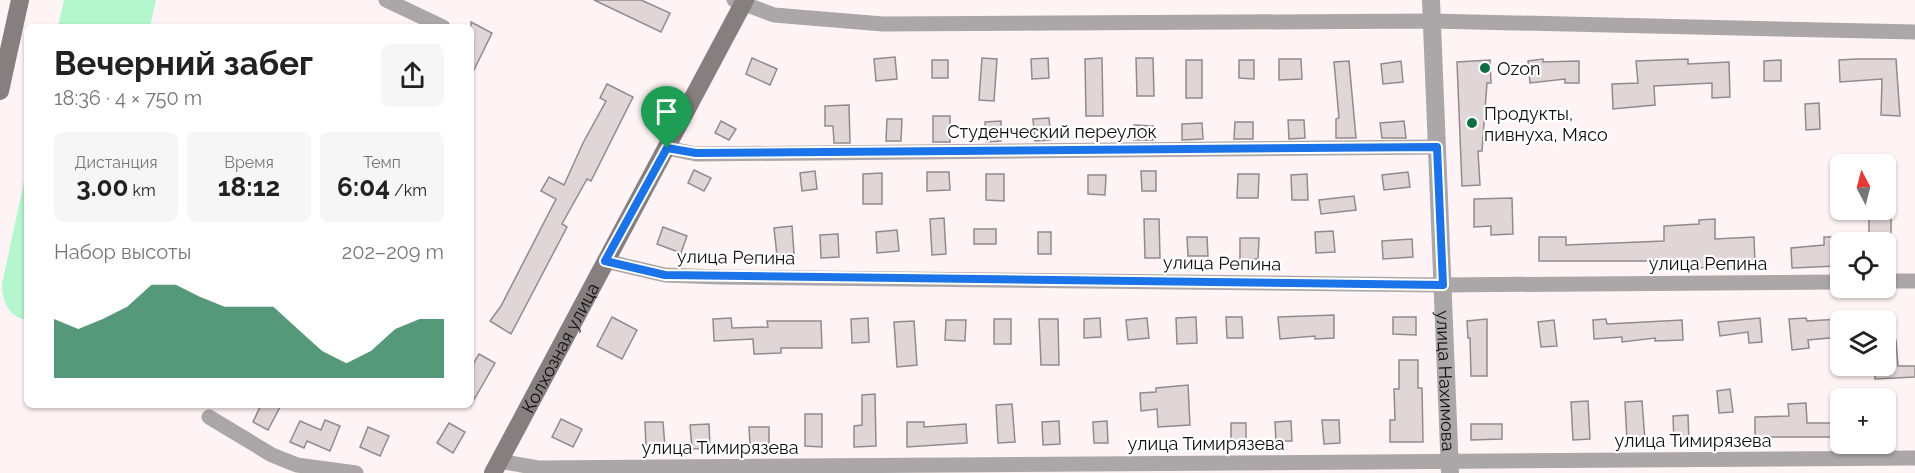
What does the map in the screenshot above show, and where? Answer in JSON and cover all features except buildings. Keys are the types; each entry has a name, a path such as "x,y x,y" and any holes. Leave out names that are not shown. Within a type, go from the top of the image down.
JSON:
{"main road":[{"path":"0,91 20,0"},
{"name":"Колхозная улица","path":"496,467 667,148 741,2"}],"street":[{"path":"386,0 437,24"},
{"name":"улица Нахимова","path":"1431,0 1450,467"},
{"path":"741,2 774,15 807,20 883,24 1432,21 1915,32"},
{"name":"Студенческий переулок","path":"667,148 708,153 1437,147"},
{"name":"улица Репина","path":"605,261 639,271 675,276 1443,285 1830,282"},
{"path":"1896,281 1915,281"},
{"path":"209,417 272,455 297,465 356,473"},
{"name":"улица Тимирязева","path":"496,467 1450,467 1915,458"}],"green space":[{"path":"64,0 156,0 151,24 59,24"},
{"path":"24,182 24,319 15,316 7,307 2,284"}],"place":[{"name":"Ozon","path":"1485,68"},
{"name":"Продукты, пивнуха, Мясо","path":"1472,123"}],"route":[{"path":"1437,147 1443,285 718,277 665,275 639,271 605,261 667,148 696,153 1437,147"}]}
